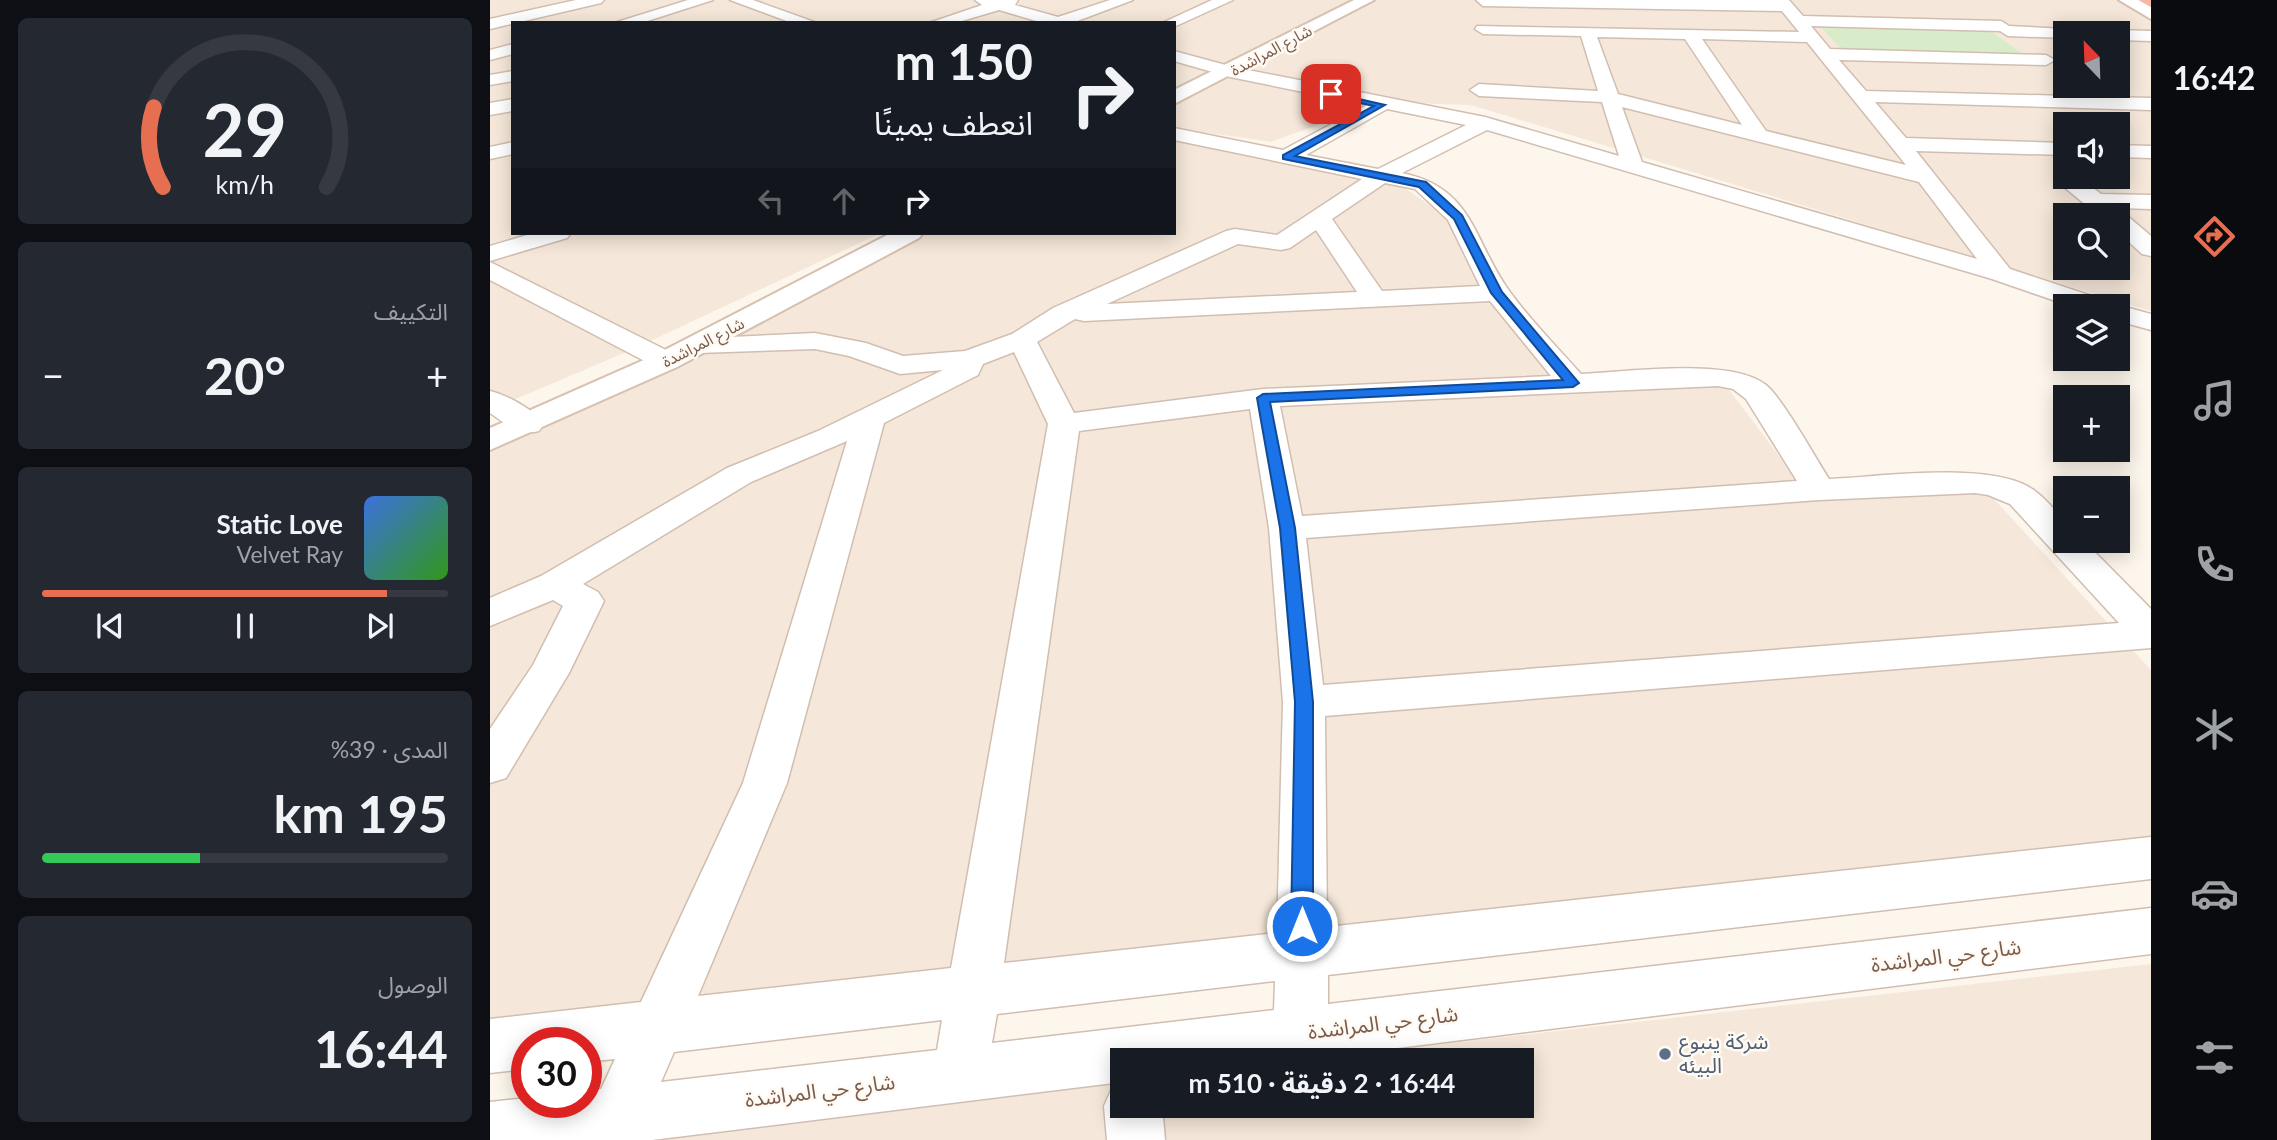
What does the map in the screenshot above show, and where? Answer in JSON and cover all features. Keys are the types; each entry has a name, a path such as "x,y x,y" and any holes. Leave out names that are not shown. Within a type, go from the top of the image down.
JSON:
{"street":[{"path":"490,24 596,0"},
{"path":"629,21 705,0"},
{"path":"738,0 767,5 804,21"},
{"path":"942,21 991,3 1015,0"},
{"path":"1063,21 1125,0"},
{"path":"1175,21 1225,0"},
{"name":"شارع المراشدة","path":"1176,97 1230,72 1366,0"},
{"path":"2127,0 2151,14"},
{"path":"1481,53 1483,1 1682,2 2053,31"},
{"path":"991,3 1056,21"},
{"path":"736,19 767,5"},
{"path":"1826,54 2050,63 1976,6"},
{"path":"1788,9 1927,177 2001,274"},
{"path":"1483,29 1812,37"},
{"path":"1587,31 1607,97 1633,166"},
{"path":"1690,34 1757,132"},
{"path":"2130,35 2151,36"},
{"path":"490,55 511,50"},
{"path":"1176,57 1230,72 1381,105 1485,124 2001,274 2060,294"},
{"path":"490,80 511,76"},
{"path":"1485,124 1480,84 1607,97 1757,132 1927,177"},
{"path":"1860,96 2151,104"},
{"path":"2096,98 2101,102"},
{"path":"490,109 511,105"},
{"path":"1286,157 1381,105"},
{"path":"698,345 815,341 856,349 900,365 969,359 1022,340 1063,314 1235,236 1281,243 1382,176 1485,124"},
{"path":"1176,134 1422,184 1458,218 1497,293 1573,383"},
{"path":"1900,144 2053,149"},
{"path":"490,153 511,148"},
{"path":"2033,148 2053,165"},
{"path":"2130,151 2151,152"},
{"path":"2081,189 2097,203"},
{"path":"2130,205 2151,202"},
{"path":"1320,218 1375,299"},
{"path":"2130,231 2151,249"},
{"path":"490,254 552,235"},
{"name":"شارع المراشدة","path":"490,440 667,361 906,235"},
{"path":"490,270 667,361"},
{"path":"1063,314 1497,293"},
{"path":"2130,316 2151,322"},
{"path":"960,1075 1064,425 1022,340"},
{"path":"490,613 554,585 739,475 870,417 968,369 969,359"},
{"path":"1064,425 1263,398 1718,377 1743,382 1758,393 1819,491"},
{"path":"1263,398 1287,528 1304,702 1301,1033"},
{"path":"490,400 528,424"},
{"path":"618,1116 765,783 870,417"},
{"path":"1287,528 1819,491 1975,483 2010,490 2022,497 2151,633"},
{"path":"490,765 549,673 585,601 554,585"},
{"path":"1304,702 2151,633"},
{"path":"490,1046 2151,858"},
{"name":"شارع حي المراشدة","path":"1238,1048 1301,1033 2151,931"},
{"name":"شارع حي المراشدة","path":"490,1131 960,1075 1110,1074"},
{"path":"1134,1118 1136,1140"}],"shaded area":[{"path":"490,0 2128,0 2151,14 2151,311 2130,305 2130,294 2095,294 1471,105 1380,102 1271,142 1176,128 1176,21 511,21 511,235 877,235 629,351 490,410"},
{"path":"1176,133 1400,185 1443,214 1556,383 1720,378 1809,495 1983,487 2151,670 2151,854 581,1027 511,1027 511,1035 490,1037 490,435 619,379 917,235 1176,235"},
{"path":"2151,964 2151,1140 596,1140 1110,1082 1110,1118 1534,1118 1534,1048 1406,1048"}],"green space":[{"path":"1820,26 1989,30 2023,54 1843,51"}],"place":[{"name":"شركة ينبوع البيئه","path":"1665,1054"}],"route":[{"path":"1302,926 1304,702 1287,528 1263,398 1573,383 1497,293 1458,218 1422,184 1286,157 1381,105 1331,94"}]}
